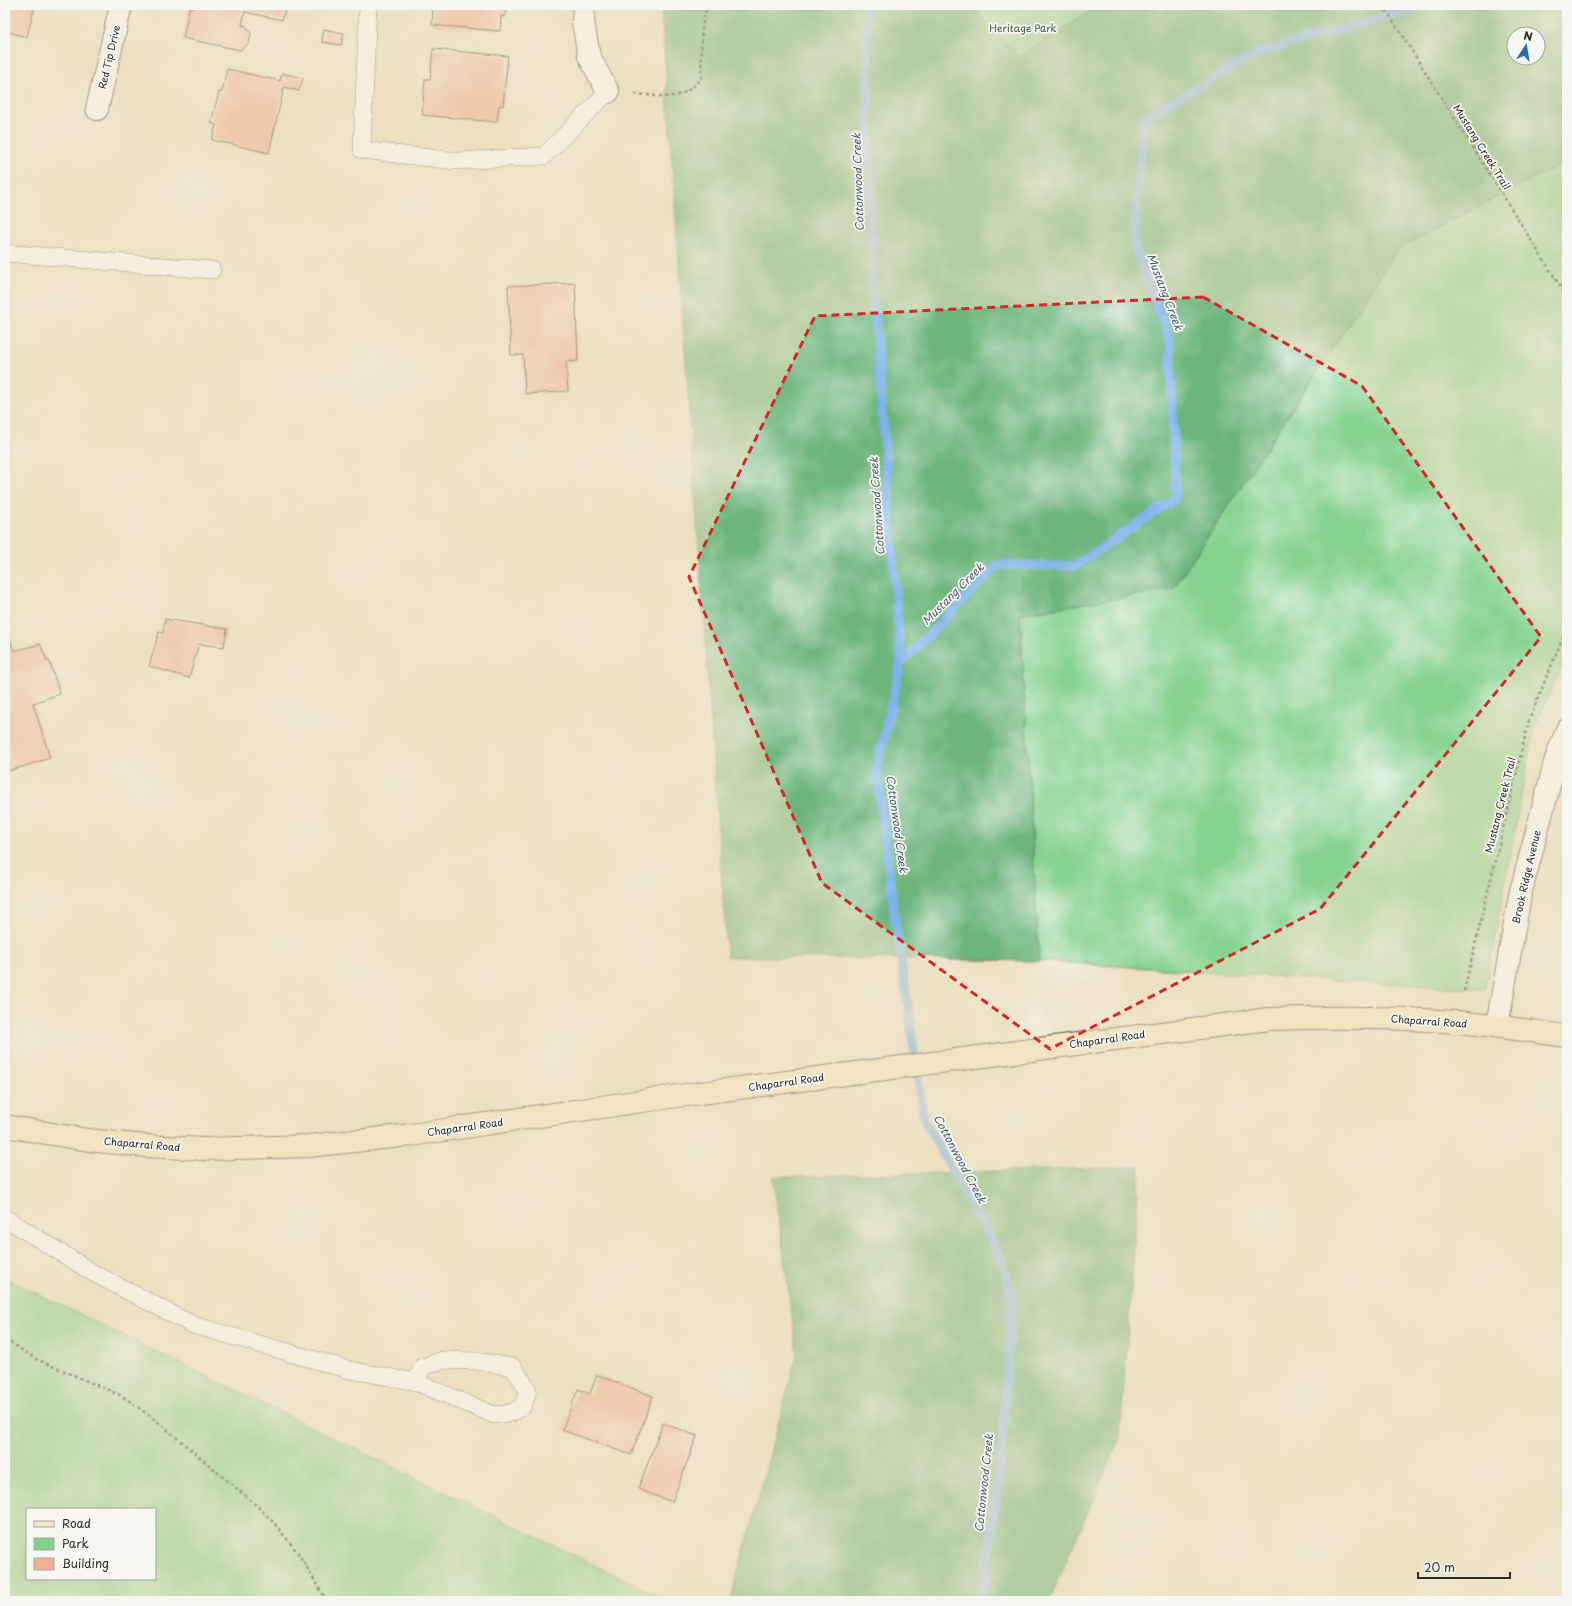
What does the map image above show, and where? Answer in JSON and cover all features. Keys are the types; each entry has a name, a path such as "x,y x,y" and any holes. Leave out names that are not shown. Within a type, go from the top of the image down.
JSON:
{"main road":[{"name":"Chaparral Road","path":"5,1126 88,1140 146,1146 256,1149 360,1142 664,1098 1269,1019 1341,1017 1412,1019 1497,1026 1567,1036"}],"street":[{"name":"Red Tip Drive","path":"97,109 121,5"},
{"path":"584,5 583,22 589,56 608,92"},
{"name":"Brook Ridge Avenue","path":"1497,1026 1520,895 1556,759 1567,730"}],"lane":[{"path":"368,5 362,150 456,161 544,156 608,92"},
{"path":"5,253 212,270"},
{"path":"5,1218 95,1274 193,1325 350,1370 416,1382 494,1415 512,1413 522,1406 528,1390 513,1367 476,1361 443,1360 422,1367 416,1382"}],"path":[{"path":"608,92 676,97 693,88 702,78 701,34 703,19 708,5"},
{"path":"1001,5 1004,9"},
{"name":"Mustang Creek Trail","path":"1383,5 1567,297"},
{"name":"Mustang Creek Trail","path":"1464,991 1529,720 1567,627"},
{"path":"5,1338 36,1358 122,1396 157,1421 255,1504 275,1524 298,1553 327,1601"}],"highlighted area":[{"path":"1203,297 1362,386 1541,637 1320,909 1050,1049 822,883 689,577 815,316"}],"green space":[{"path":"661,5 971,5 1019,57 1101,5 1567,5 1567,161 1398,249 1173,589 1020,614 1039,961 727,957"},
{"name":"Heritage Park","path":"971,5 1101,5 1019,57"},
{"path":"1567,161 1567,655 1534,728 1485,990 1039,961 1020,613 1173,589 1398,249"},
{"path":"1140,1167 1120,1438 1049,1601 730,1601 797,1354 773,1177"},
{"path":"5,1278 668,1601 5,1601"}],"building":[{"path":"5,5 35,5 27,37 5,31"},
{"path":"194,5 286,5 282,20 245,12 242,25 246,26 251,34 249,43 240,50 183,38 189,8 193,9"},
{"path":"433,5 506,5 505,17 501,16 500,31 432,25"},
{"path":"324,29 344,33 341,45 322,42"},
{"path":"433,49 508,56 503,106 499,105 497,122 422,115 425,79 430,79"},
{"path":"227,69 280,81 282,73 303,78 299,91 284,87 269,153 212,140 216,125 211,123 219,92 222,92"},
{"path":"575,283 578,361 566,362 568,391 525,394 523,355 511,355 508,286"},
{"path":"165,619 227,629 224,647 199,644 189,678 149,666 159,632 163,633"},
{"path":"5,624 14,651 40,644 47,661 49,660 60,694 33,703 50,758 5,772"},
{"path":"597,1375 653,1396 631,1455 562,1430 578,1389 590,1394"},
{"path":"663,1423 697,1436 672,1502 638,1489"}],"waterway":[{"name":"Cottonwood Creek","path":"866,5 873,290 901,663 877,768 891,888 924,1120 1001,1258 1013,1299 999,1479 982,1601"},
{"name":"Mustang Creek","path":"901,663 998,565 1075,566 1176,498 1170,339 1134,245 1143,118 1258,53 1430,5"}]}
